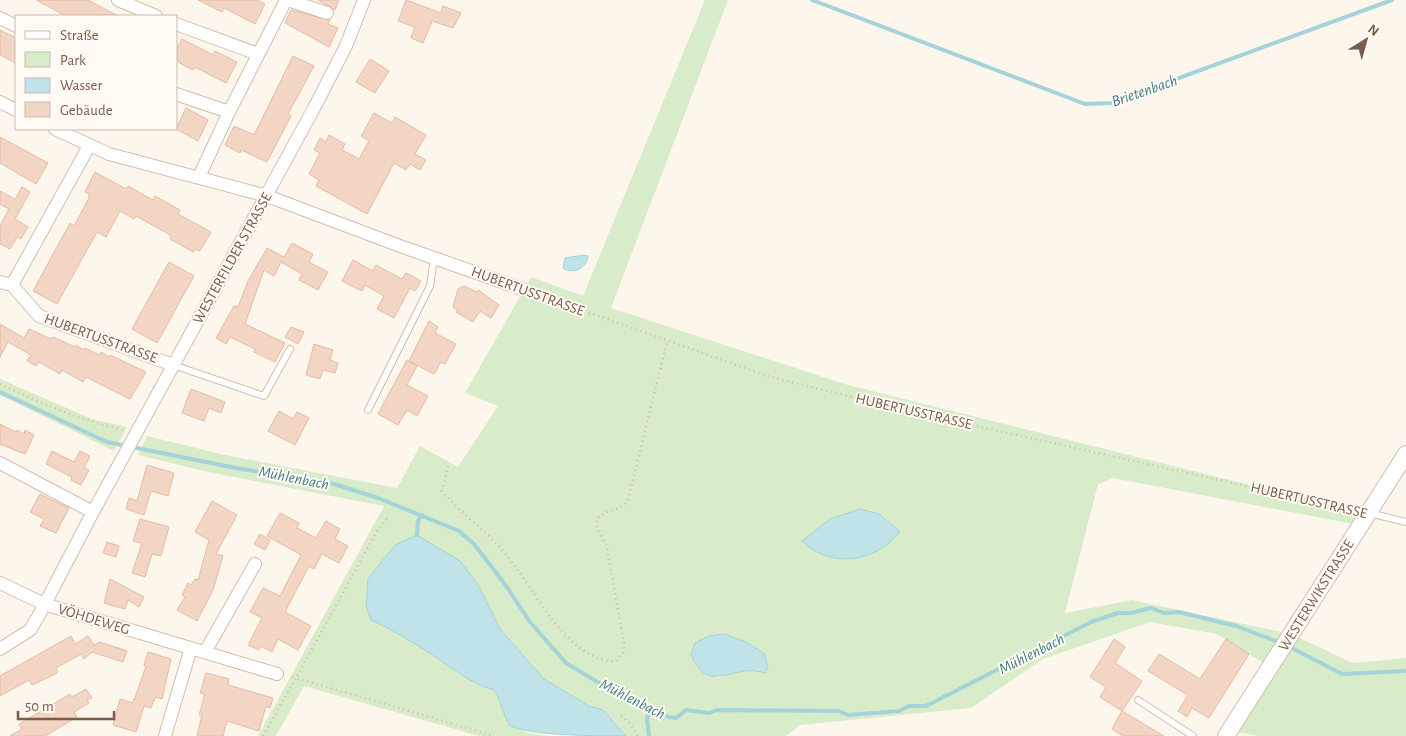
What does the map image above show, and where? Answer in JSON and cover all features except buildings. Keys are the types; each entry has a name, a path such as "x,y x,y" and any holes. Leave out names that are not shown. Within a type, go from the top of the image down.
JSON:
{"street":[{"path":"118,0 154,15"},
{"path":"199,177 229,112 287,0 327,13"},
{"name":"WESTERFILDER STRASSE","path":"0,649 30,630 173,365 267,196 346,46 364,0"},
{"path":"0,18 15,26"},
{"path":"178,25 258,54"},
{"path":"178,95 229,112"},
{"path":"0,102 15,110"},
{"name":"HUBERTUSSTRASSE","path":"57,130 109,154 267,196 525,290"},
{"name":"HUBERTUSSTRASSE","path":"89,146 6,283 39,316 173,365"},
{"name":"WESTERWIKSTRASSE","path":"1226,736 1406,454"},
{"path":"0,463 93,512"},
{"path":"205,652 255,564"},
{"name":"VÖHDEWEG","path":"0,583 44,604 277,674"},
{"path":"165,736 191,648"}],"lane":[{"path":"368,410 430,286 434,258"},
{"path":"173,365 264,396 290,349"},
{"name":"HUBERTUSSTRASSE","path":"1368,513 1406,522"},
{"path":"1138,700 1193,736"}],"path":[{"name":"HUBERTUSSTRASSE","path":"525,290 770,377 949,420 1368,513"},
{"path":"448,466 442,491 507,556 555,623 584,650 600,659 616,661 624,651 624,643 606,545 597,526 598,519 602,514 623,508 628,500 667,342"},
{"path":"0,384 40,403 93,423 137,433"},
{"path":"264,736 377,531 387,520"},
{"path":"277,674 494,736"},
{"path":"621,716 630,723 638,736"}],"green space":[{"path":"705,0 728,0 611,308 848,385 1346,509 1353,515 1353,524 1113,478 1098,484 1065,613 1132,600 1291,634 1353,663 1406,658 1406,736 1260,736 1229,731 1270,667 1217,634 1150,622 1043,659 971,708 800,725 786,736 626,736 603,710 589,706 544,679 500,629 479,586 371,620 414,643 467,678 494,690 510,725 528,733 548,736 479,736 304,686 276,736 258,736 384,506 208,472 138,455 147,436 225,455 397,488 420,446 458,467 498,406 465,393 531,277 583,296","holes":["695,643 765,673 747,670 717,678"]},
{"path":"0,379 92,419 127,427 114,451 0,395"}],"water":[{"path":"588,256 587,260 579,269 571,271 563,268 565,258"},
{"path":"860,509 879,514 900,531 879,550 866,556 853,558 839,559 826,556 813,550 802,541 830,519"},
{"path":"417,535 460,561 479,586 500,629 544,679 589,706 603,710 626,736 565,735 518,729 510,725 494,690 467,678 414,643 371,620 366,606 368,579 395,545"},
{"path":"724,634 746,642 764,653 768,668 765,673 742,671 723,676 714,676 706,674 698,667 691,655 695,643 709,636"}],"waterway":[{"name":"Brietenbach","path":"812,0 1085,104 1111,103 1392,0"},
{"name":"Mühlenbach","path":"0,392 107,442 236,468 334,484 378,498 459,531 474,544 507,587 530,622 566,663 601,684 669,717 676,718 686,710 709,713 717,710 838,711 848,715 899,711 909,706 926,706 1091,622 1118,613 1131,613 1151,608 1164,613 1179,612 1236,626 1281,643"},
{"path":"417,535 418,521 422,515"},
{"name":"Mühlenbach","path":"1288,646 1342,674 1406,671"},
{"path":"649,736 647,719 650,707"}]}
